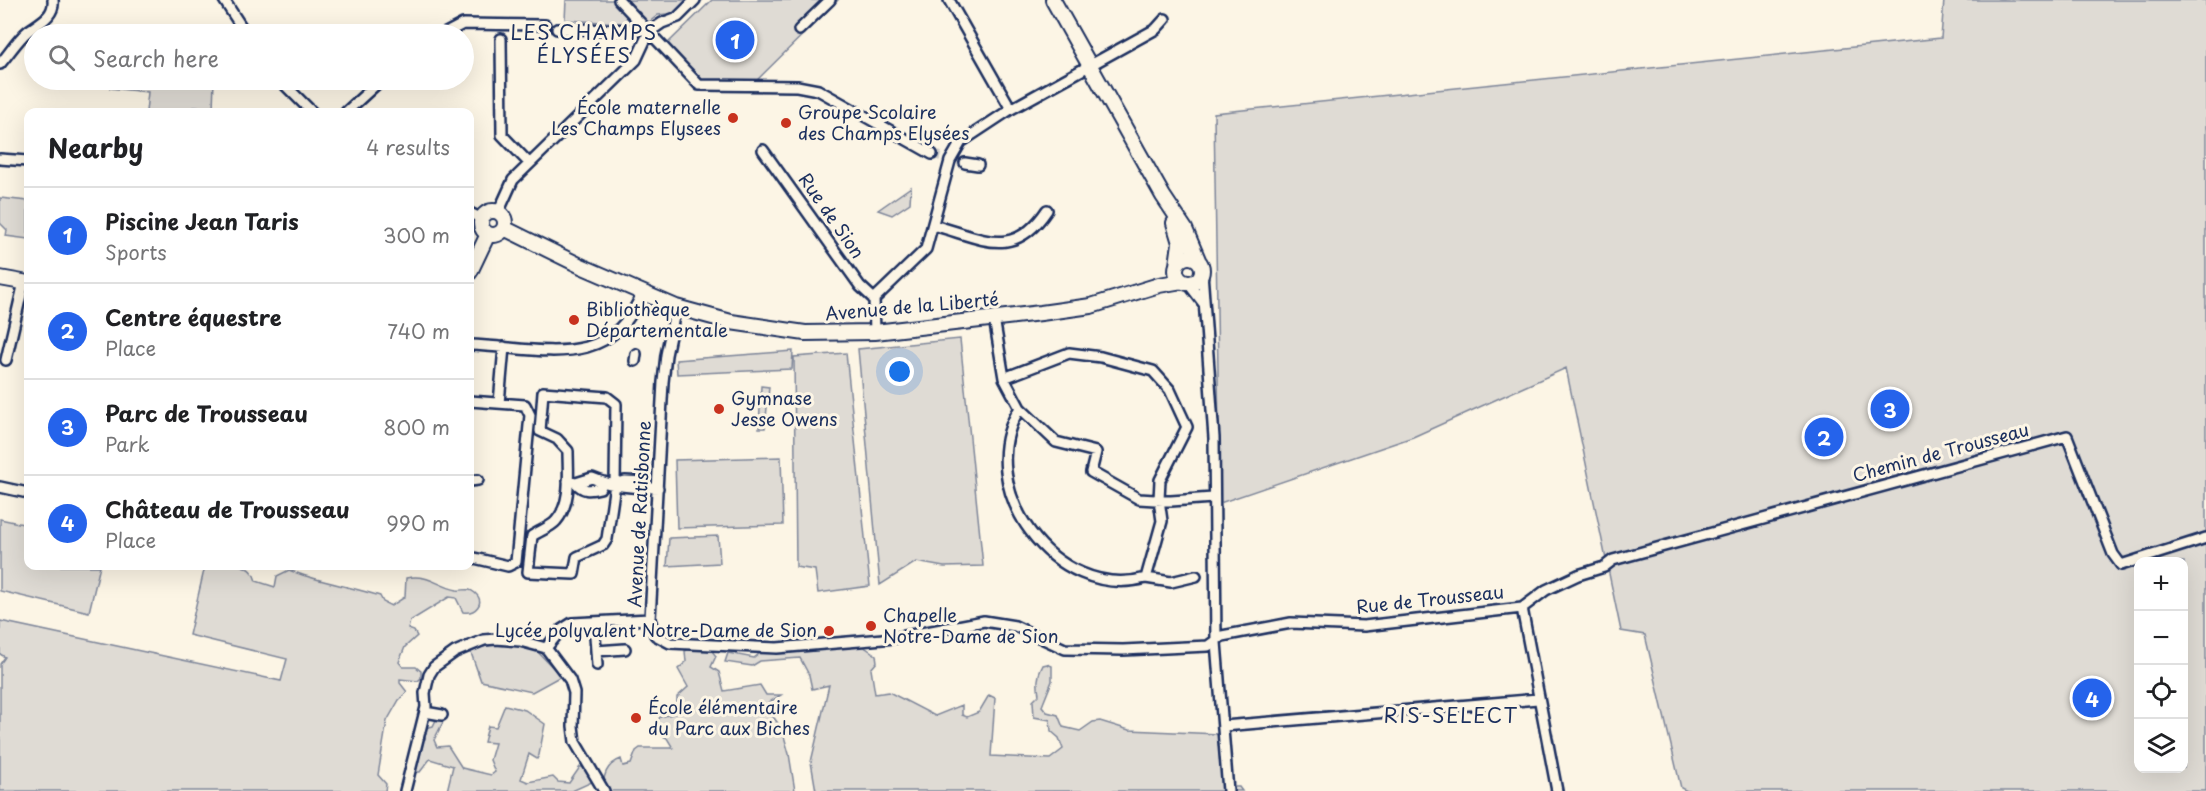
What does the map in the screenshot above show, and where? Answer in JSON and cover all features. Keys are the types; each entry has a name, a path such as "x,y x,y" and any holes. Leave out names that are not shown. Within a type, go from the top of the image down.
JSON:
{"street":[{"path":"41,24 53,8 53,0"},
{"path":"224,0 240,24"},
{"path":"619,0 699,85 797,86 818,90 932,154"},
{"path":"557,28 646,31 662,22 678,17 695,0"},
{"path":"799,30 830,0"},
{"path":"1055,0 1163,196 1185,229 1200,267 1214,438 1216,642 1228,791"},
{"path":"952,2 1011,109"},
{"path":"875,332 874,299 926,249 955,148 976,130 1156,29 1165,19"},
{"path":"474,24 545,25"},
{"path":"498,213 513,180 636,60 646,31"},
{"path":"0,64 24,37"},
{"path":"501,39 502,135 529,163"},
{"path":"290,90 308,108"},
{"path":"350,108 370,90"},
{"name":"Rue de Sion","path":"763,150 860,286 874,299"},
{"path":"0,159 24,161"},
{"path":"965,163 978,165"},
{"path":"1163,196 1180,243 1181,274 1203,304"},
{"path":"933,225 1002,243 1012,242 1035,228 1047,210"},
{"path":"490,212 498,213 505,220 504,228 496,235 488,234 476,216 490,212"},
{"name":"Avenue de la Liberté","path":"504,228 676,307 730,322 779,330 824,333 875,332 1091,306 1159,285 1181,274 1197,280 1200,267"},
{"path":"474,264 488,234"},
{"path":"1181,274 1187,258 1200,267"},
{"path":"0,278 24,283"},
{"path":"6,360 24,291"},
{"path":"474,345 568,350 592,347 608,340 620,330 631,317 642,293"},
{"name":"Avenue de Ratisbonne","path":"676,307 659,382 658,486 648,593 655,635 670,644 777,648 895,638 984,621 1015,626 1057,646"},
{"path":"994,318 1004,378 1020,408 1056,442 1096,452 1091,472 1139,500 1213,498"},
{"path":"499,403 504,347"},
{"path":"1004,378 1069,353 1101,357 1154,371 1170,390 1187,427 1160,480 1159,500 1162,520 1146,578"},
{"path":"543,392 584,400 608,396 616,404 611,419 615,484 603,545 577,557 574,574 528,572 532,536 555,522 565,507 572,482 568,451 557,440 540,431 543,392"},
{"path":"474,401 525,405 530,410 518,557 511,566 474,558"},
{"path":"1020,408 1008,429 1005,462 1012,502 1028,530 1048,550 1081,571 1108,580 1146,578 1171,582 1196,576"},
{"name":"Chemin de Trousseau","path":"1604,567 1625,557 2067,436 2113,554 2121,565 2206,538"},
{"path":"572,482 592,478 602,484 615,484 624,488 658,486"},
{"path":"0,487 24,493"},
{"name":"Rue de Trousseau","path":"1057,646 1065,649 1124,650 1208,646 1222,636 1291,623 1364,626 1522,608 1546,590 1578,575 1604,567"},
{"path":"1522,608 1557,791"},
{"path":"546,648 566,626 594,621 651,619"},
{"path":"594,621 597,665"},
{"path":"405,791 424,712 429,675 434,667 455,652 484,640 496,639 520,641 546,648 573,687 575,741 604,791"},
{"path":"596,651 625,650"},
{"path":"1224,726 1538,699"},
{"path":"424,712 442,715"}],"shaded area":[{"path":"566,0 616,0 639,24 565,20"},
{"path":"625,0 688,0 675,13 658,15 648,23"},
{"path":"712,0 838,0 754,83 703,80 667,44"},
{"path":"1944,0 2206,0 2206,791 1687,791 1681,788 1645,635 1621,631 1566,368 1413,437 1220,503 1214,113 1941,38"},
{"path":"129,90 214,90 213,108 146,108 148,92"},
{"path":"911,187 910,203 892,215 878,210"},
{"path":"0,198 24,201 24,238 6,236 7,230 0,223"},
{"path":"960,339 983,566 944,567 916,562 880,585 858,349"},
{"path":"793,351 792,369 677,374 676,360"},
{"path":"846,353 870,586 818,593 815,570 796,567 794,357"},
{"path":"761,386 769,387 765,428 759,428"},
{"path":"781,457 783,525 677,528 675,460"},
{"path":"0,519 24,524 24,570 99,570 89,612 0,591"},
{"path":"718,536 720,563 667,566 669,538"},
{"path":"204,570 249,570 256,581 275,587 277,576 289,570 380,596 383,602 391,606 405,597 406,578 421,577 457,590 470,590 479,600 475,610 463,612 456,598 449,597 410,621 408,629 414,631 417,636 405,647 399,662 403,667 416,667 421,671 421,678 418,681 400,679 400,683 407,692 399,700 387,721 378,775 386,784 385,791 0,791 0,664 5,657 0,654 0,621 281,681 287,659 189,635"},
{"path":"505,642 535,649 561,676 532,692 481,681 470,650"},
{"path":"857,642 876,655 877,662 871,669 875,694 889,692 935,716 962,705 962,715 967,717 979,712 989,695 995,698 991,756 1050,759 1063,749 1059,738 1051,731 1050,720 1034,717 1033,701 1039,695 1039,676 1043,665 1047,664 1052,666 1052,681 1042,706 1047,712 1058,715 1063,727 1080,731 1093,722 1100,721 1129,730 1218,734 1224,787 1239,787 1242,791 816,791 811,762 829,685 812,689 809,675 800,658 760,661 752,666 725,662 728,653 754,658 764,650"},
{"path":"697,645 712,651 716,656 711,667 719,672 724,691 760,685 766,695 781,695 765,705 782,729 795,791 605,791 606,772 616,761 621,759 623,766 631,764 636,751 640,748 673,748 667,738 656,733 655,726 660,717 677,713 677,697 688,687 678,669 686,662 685,651"},
{"path":"505,705 525,710 545,724 539,755 537,759 529,754 521,779 528,782 553,777 558,782 569,783 580,767 585,767 592,782 572,791 447,791 453,766 430,759 420,772 414,772 418,742 425,739 425,728 433,726 437,718 443,722 434,740 437,747 448,746 462,768 491,775 495,772 490,760 495,743 484,742 488,726 496,727"}],"tunnel":[{"path":"932,154 965,163"}],"place":[{"name":"Piscine Jean Taris","path":"735,40"},
{"name":"École maternelle Les Champs Elysees","path":"733,118"},
{"name":"Groupe Scolaire des Champs Elysées","path":"786,123"},
{"name":"Bibliothèque Départementale","path":"574,320"},
{"name":"Gymnase Jesse Owens","path":"719,409"},
{"name":"Parc de Trousseau","path":"1890,409"},
{"name":"Centre équestre","path":"1824,437"},
{"name":"Chapelle Notre-Dame de Sion","path":"871,626"},
{"name":"Lycée polyvalent Notre-Dame de Sion","path":"829,631"},
{"name":"Château de Trousseau","path":"2092,698"},
{"name":"École élémentaire du Parc aux Biches","path":"636,718"}],"district":[{"name":"LES CHAMPS ÉLYSÉES","path":"584,44"},
{"name":"RIS-SELECT","path":"1451,716"}]}
